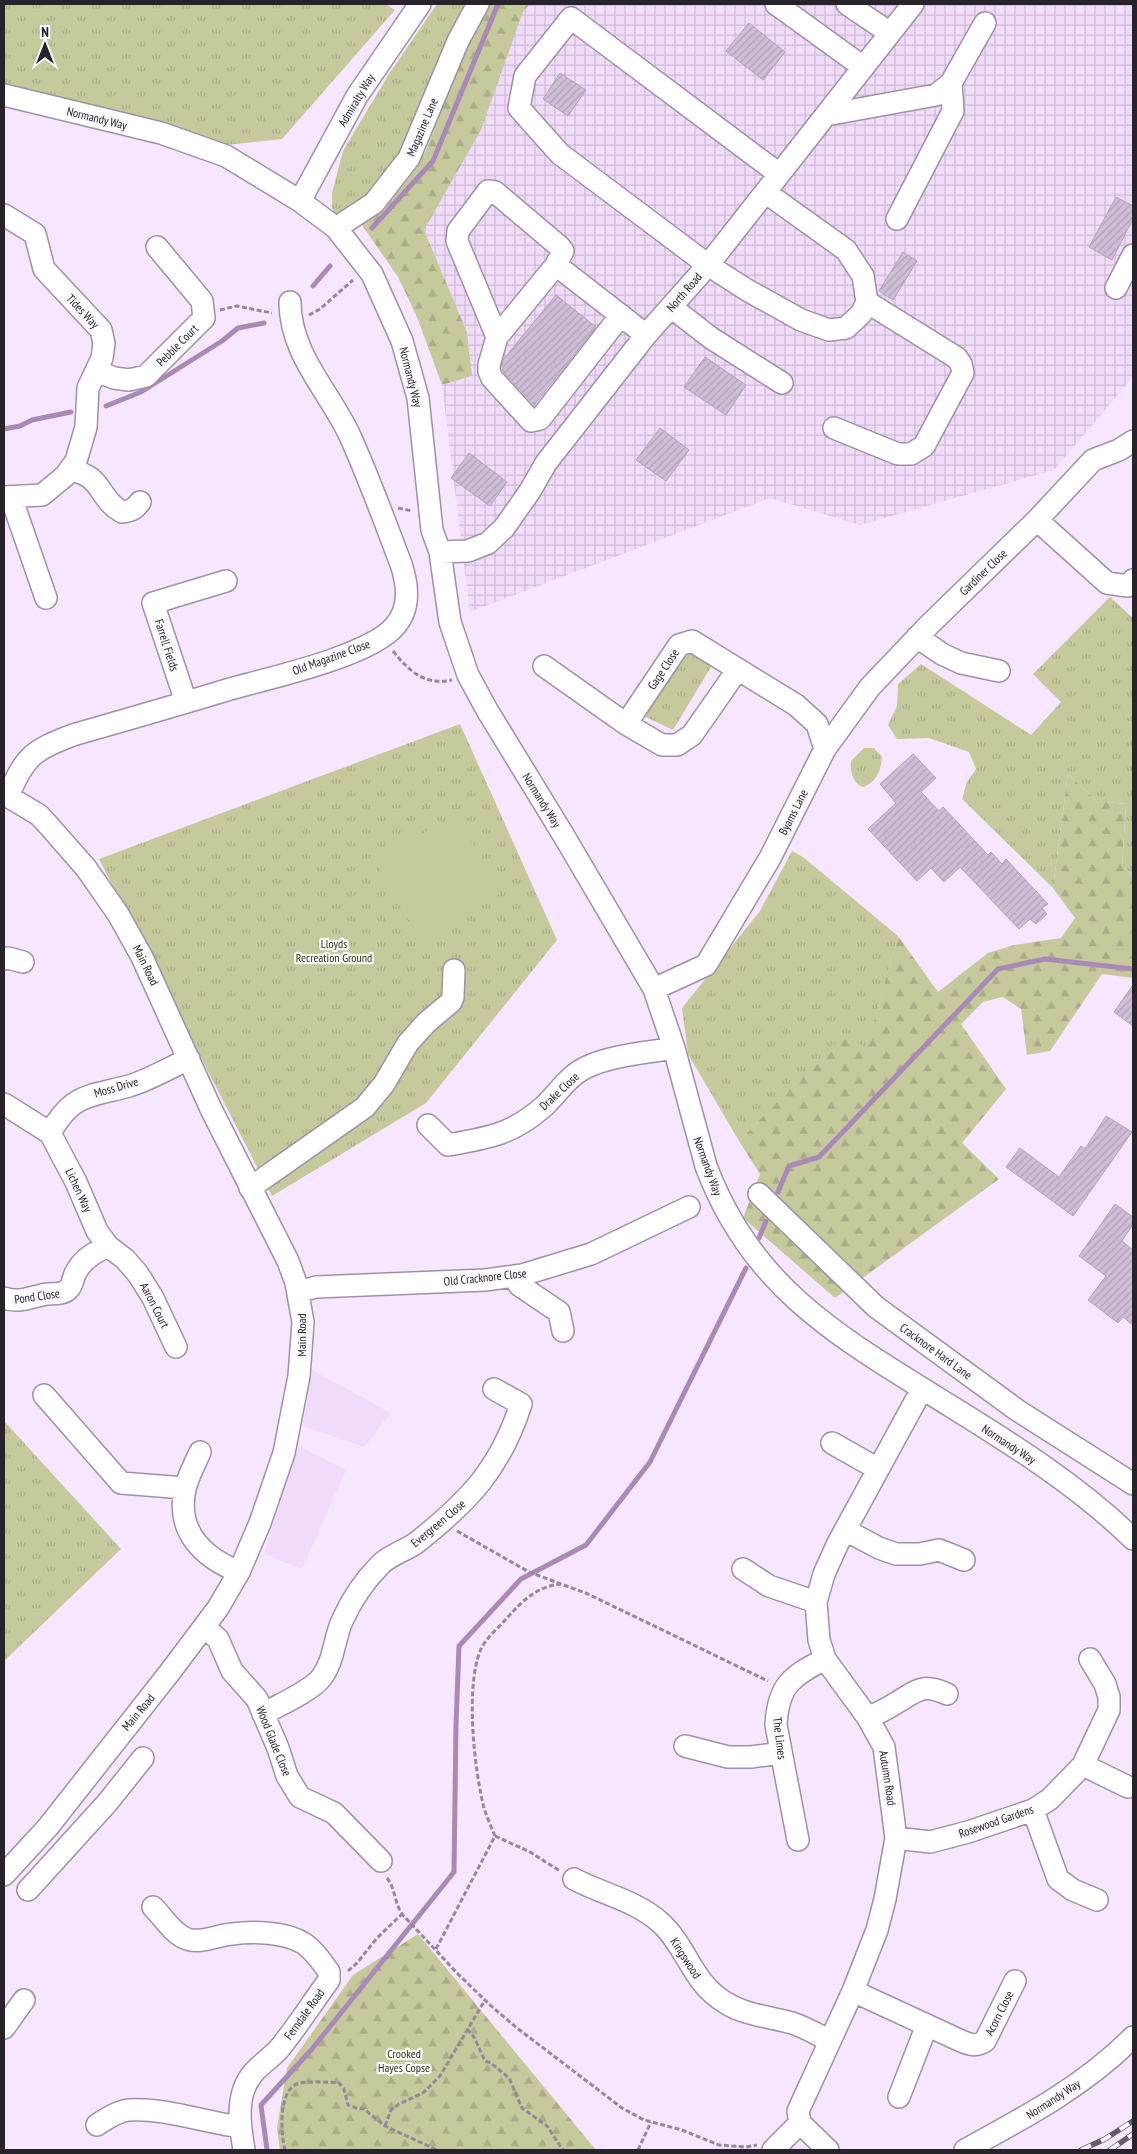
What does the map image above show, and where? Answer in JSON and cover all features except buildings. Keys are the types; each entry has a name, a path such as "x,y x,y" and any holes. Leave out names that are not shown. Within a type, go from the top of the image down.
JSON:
{"street":[{"name":"Admiralty Way","path":"300,201 357,96 420,4"},
{"name":"Magazine Lane","path":"336,228 374,204 409,158 458,41 478,4"},
{"path":"776,4 863,67"},
{"path":"847,4 890,33"},
{"name":"North Road","path":"440,552 468,551 488,543 504,528 530,491 546,463 646,335 708,264 913,4"},
{"path":"765,192 846,250 863,276 867,302 861,314 846,328 829,330 801,320 708,264 560,154 519,108 526,76 571,18 779,174"},
{"path":"826,115 931,97 950,84 985,23"},
{"path":"897,219 953,111 950,84"},
{"name":"Normandy Way","path":"4,95 161,134 226,156 300,201 336,228 372,274 402,341 418,398 432,530 440,552 450,622 468,675 654,989 674,1048 699,1142 713,1184 733,1225 749,1249 778,1282 816,1317 858,1350 1053,1473 1114,1520 1133,1539"},
{"path":"497,337 456,236 488,191 495,192 560,246 563,251 556,264 497,337 489,365 492,378 531,421 540,419 621,315"},
{"name":"Tides Way","path":"4,214 35,234 44,269 101,330 104,343 102,358 88,388 86,427 76,461 65,476 42,495 8,497"},
{"name":"Pebble Court","path":"97,371 114,378 129,380 146,376 204,318 202,301 157,247"},
{"path":"1116,288 1133,255"},
{"path":"556,264 646,335"},
{"path":"834,428 898,454 911,454 924,446 963,373 957,358 867,302"},
{"path":"671,307 711,338 782,383"},
{"name":"Old Magazine Close","path":"6,795 28,758 48,746 73,735 355,651 384,636 400,619 406,605 407,589 402,564 350,436 300,351 290,311"},
{"name":"Gardiner Close","path":"924,630 1037,520 1093,460 1119,450 1133,441"},
{"path":"70,470 83,472 92,477 109,502 122,512 137,508 140,502"},
{"path":"8,497 46,598"},
{"path":"1037,520 1107,583 1128,586 1133,580"},
{"name":"Farrell Fields","path":"186,702 153,603 226,581"},
{"path":"924,630 942,654 960,663 999,671"},
{"name":"Byams Lane","path":"654,989 706,965 770,858 825,749 870,687 924,630"},
{"name":"Gage Close","path":"626,724 679,645 692,642 796,705 817,724 825,749"},
{"path":"544,666 626,724 662,745 677,745 692,735 738,670"},
{"name":"Main Road","path":"4,1875 48,1827 205,1627 239,1572 270,1498 290,1431 303,1338 303,1322 298,1292 284,1253 250,1188 142,957 103,891 68,846 39,815 6,795"},
{"path":"250,1188 366,1107 384,1084 408,1043 427,1022 451,1002 454,997 454,970"},
{"name":"Drake Close","path":"428,1125 448,1145 494,1137 524,1122 544,1107 562,1085 588,1066 618,1058 674,1048"},
{"name":"Moss Drive","path":"50,1133 60,1115 76,1101 94,1093 129,1086 189,1059"},
{"path":"4,1104 50,1133"},
{"name":"Lichen Way","path":"50,1133 76,1182 97,1230 108,1246"},
{"name":"Cracknore Hard Lane","path":"759,1194 876,1307 1017,1410 1133,1484"},
{"name":"Old Cracknore Close","path":"298,1292 322,1287 485,1280 514,1276 591,1254 689,1207"},
{"name":"Pond Close","path":"4,1298 25,1300 42,1295 57,1295 64,1292 70,1287 76,1272 91,1253 108,1246"},
{"name":"Aaron Court","path":"108,1246 125,1259 138,1274 153,1298 176,1347"},
{"path":"514,1276 519,1285 559,1312 563,1330"},
{"name":"Evergreen Close","path":"263,1714 300,1693 321,1678 332,1656 342,1622 360,1590 381,1563 413,1545 442,1522 470,1496 492,1467 511,1434 521,1404 494,1388"},
{"name":"Autumn Road","path":"800,2123 798,2111 800,2104 853,1991 877,1930 885,1899 896,1838 884,1747 868,1718 825,1658 819,1640 816,1602 824,1574 845,1530 922,1389"},
{"path":"44,1396 121,1483 185,1488"},
{"path":"832,1443 878,1468"},
{"path":"200,1452 185,1488 183,1514 189,1533 204,1552 215,1562 239,1572"},
{"path":"845,1530 879,1548 896,1554 920,1554 939,1550 964,1560"},
{"path":"743,1569 770,1586 816,1602"},
{"name":"Wood Glade Close","path":"205,1627 218,1639 232,1671 257,1699 287,1776 300,1796 334,1813 353,1830 381,1861"},
{"name":"The Limes","path":"798,1840 781,1753 776,1716 777,1707 793,1677 825,1658"},
{"name":"Rosewood Gardens","path":"896,1838 930,1842 968,1832 1033,1810 1050,1799 1083,1765 1109,1710 1109,1697 1105,1684 1090,1659"},
{"path":"868,1718 893,1705 910,1692 922,1688 934,1688 947,1694"},
{"path":"685,1746 728,1757 751,1757 781,1753"},
{"path":"28,1890 106,1803 143,1758"},
{"path":"1083,1765 1128,1787"},
{"path":"1033,1810 1058,1879 1073,1890 1097,1900"},
{"path":"48,1827 68,1845"},
{"name":"Kingswood","path":"574,1879 629,1904 661,1923 673,1937 694,1974 708,1989 727,2004 744,2011 795,2024 830,2041"},
{"path":"153,1907 172,1928 187,1939 208,1939 232,1934 287,1936 303,1944 318,1956 329,1972"},
{"name":"Ferndale Road","path":"244,2150 240,2116 244,2090 255,2069 278,2050 292,2032 328,1980 329,1972"},
{"name":"Acorn Close","path":"853,1991 971,2045 978,2045 985,2041 1015,1981"},
{"path":"4,2028 24,2000"},
{"path":"899,2097 927,2025"},
{"name":"Normandy Way","path":"965,2150 1038,2110 1110,2059 1133,2037"},
{"path":"97,2125 110,2116 127,2110 144,2110 241,2127"},
{"path":"776,2147 800,2123 828,2150"}],"path":[{"path":"204,318 224,308 237,306 310,314 320,309 367,268"},
{"path":"378,506 430,513"},
{"path":"384,636 403,663 424,680 442,682 468,675"},
{"path":"442,1522 512,1564 632,1615 764,1678 784,1691"},
{"path":"562,1584 534,1592 516,1608 482,1647 476,1664 473,1699 475,1750 484,1808 494,1836 530,1852 574,1879"},
{"path":"436,1949 494,1836"},
{"path":"381,1861 379,1868 393,1887 397,1906 402,1914 485,2000 517,2028 598,2092 622,2108 650,2122 682,2130 718,2145 776,2147"},
{"path":"329,1972 339,1973 353,1968 377,1938 402,1914"},
{"path":"385,2126 391,2110 399,2104 423,2093 440,2076 485,2000"},
{"path":"468,2029 474,2037 485,2062 491,2063 509,2078 522,2108 547,2126 563,2150"},
{"path":"285,2150 282,2108 288,2092 298,2084 339,2084 344,2089 348,2104 364,2109 385,2126 437,2150"},
{"path":"638,2150 650,2122"}],"shaded area":[{"path":"530,4 1133,4 1133,377 1054,470 860,525 770,498 470,612 442,385 472,376 467,332 424,230 481,130 523,12"},
{"path":"312,1370 391,1413 364,1447 303,1426"},
{"path":"299,1446 346,1470 302,1569 264,1554"}],"green space":[{"path":"4,4 386,4 395,10 282,139 227,145 4,87"},
{"path":"437,4 471,4 406,146 368,199 336,218 332,208 332,193 343,151 389,74"},
{"path":"487,4 530,4 523,12 481,130 424,230 467,332 472,376 442,385 417,317 398,277 362,225 388,200 425,153 450,88"},
{"path":"1110,597 1133,618 1133,875 1122,867 1126,804 1096,801 1068,773 1053,888 962,799 967,782 976,769 969,752 929,738 897,739 888,725 897,706 898,684 921,664 1031,735 1061,702 1033,674"},
{"path":"687,650 714,662 673,730 644,716"},
{"name":"Lloyds Recreation Ground","path":"460,724 557,940 426,1103 272,1196 99,859"},
{"path":"864,748 874,748 882,757 881,766 875,779 863,787 855,780 851,761"},
{"path":"1068,773 1096,801 1126,804 1122,867 1133,875 1133,978 1102,974 1050,1051 1027,1055 1021,1009 1003,997 983,1002 961,1024 1006,1089 962,1143 999,1179 835,1298 743,1218 760,1174 739,1141 845,1033 866,1049 898,936 938,992 988,953 1014,945 1061,938 1075,918 1053,888"},
{"path":"457,815 500,894 419,939 375,859"},
{"path":"792,851 803,857 898,936 866,1050 845,1034 739,1141 688,1054 682,1008 760,911"},
{"path":"4,1421 121,1549 4,1661"},
{"name":"Crooked Hayes Copse","path":"418,1934 596,2150 280,2150 277,2128 287,2068 353,1975"}],"waterway":[{"path":"372,228 433,161 498,4"},
{"path":"313,286 330,266"},
{"path":"106,406 141,392 222,341 238,328 264,323"},
{"path":"4,429 20,426 32,420 71,412"},
{"path":"778,1192 789,1166 819,1157 998,969 1045,959 1133,969"},
{"path":"759,1238 766,1221"},
{"path":"267,2150 261,2105 312,2049 454,1872 459,1646 521,1579 586,1545 650,1462 746,1268"}],"railway":[{"path":"1081,2150 1105,2139 1133,2121"},
{"path":"1110,2150 1133,2134"}]}
